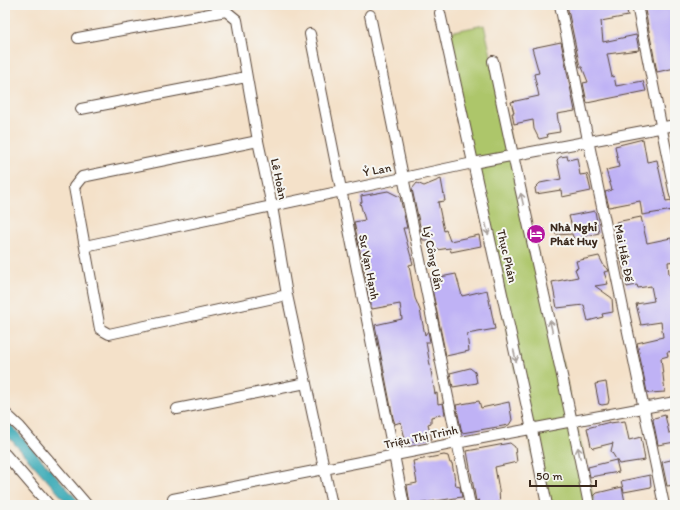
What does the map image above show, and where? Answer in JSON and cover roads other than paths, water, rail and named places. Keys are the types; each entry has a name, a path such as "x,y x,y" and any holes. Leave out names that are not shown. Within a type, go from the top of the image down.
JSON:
{"street":[{"name":"Mai Hắc Đế","path":"560,5 642,408 664,505"},
{"path":"637,5 675,195"},
{"name":"Lê Hoàn","path":"78,38 226,11 237,20 246,77 272,206 287,295 332,505"},
{"name":"Thục Phán","path":"440,13 532,430 547,505"},
{"name":"Lý Công Uẩn","path":"370,15 404,178 456,443 470,505"},
{"name":"Sư Vạn Hạnh","path":"310,34 340,191 404,505"},
{"path":"493,61 512,156 573,422 589,505"},
{"path":"81,109 246,77"},
{"name":"Ỷ Lan","path":"85,246 473,163 675,125"},
{"path":"258,141 82,177 74,187 100,329 108,334 287,295"},
{"path":"177,409 306,383"},
{"name":"Triệu Thị Trinh","path":"173,499 456,443 532,430 675,402"},
{"path":"5,413 20,427 88,505"},
{"path":"5,454 50,505"}],"water":[{"path":"5,418 82,505 69,505 5,433"}],"place":[{"name":"Nhà Nghỉ Phát Huy","path":"536,234"}]}
